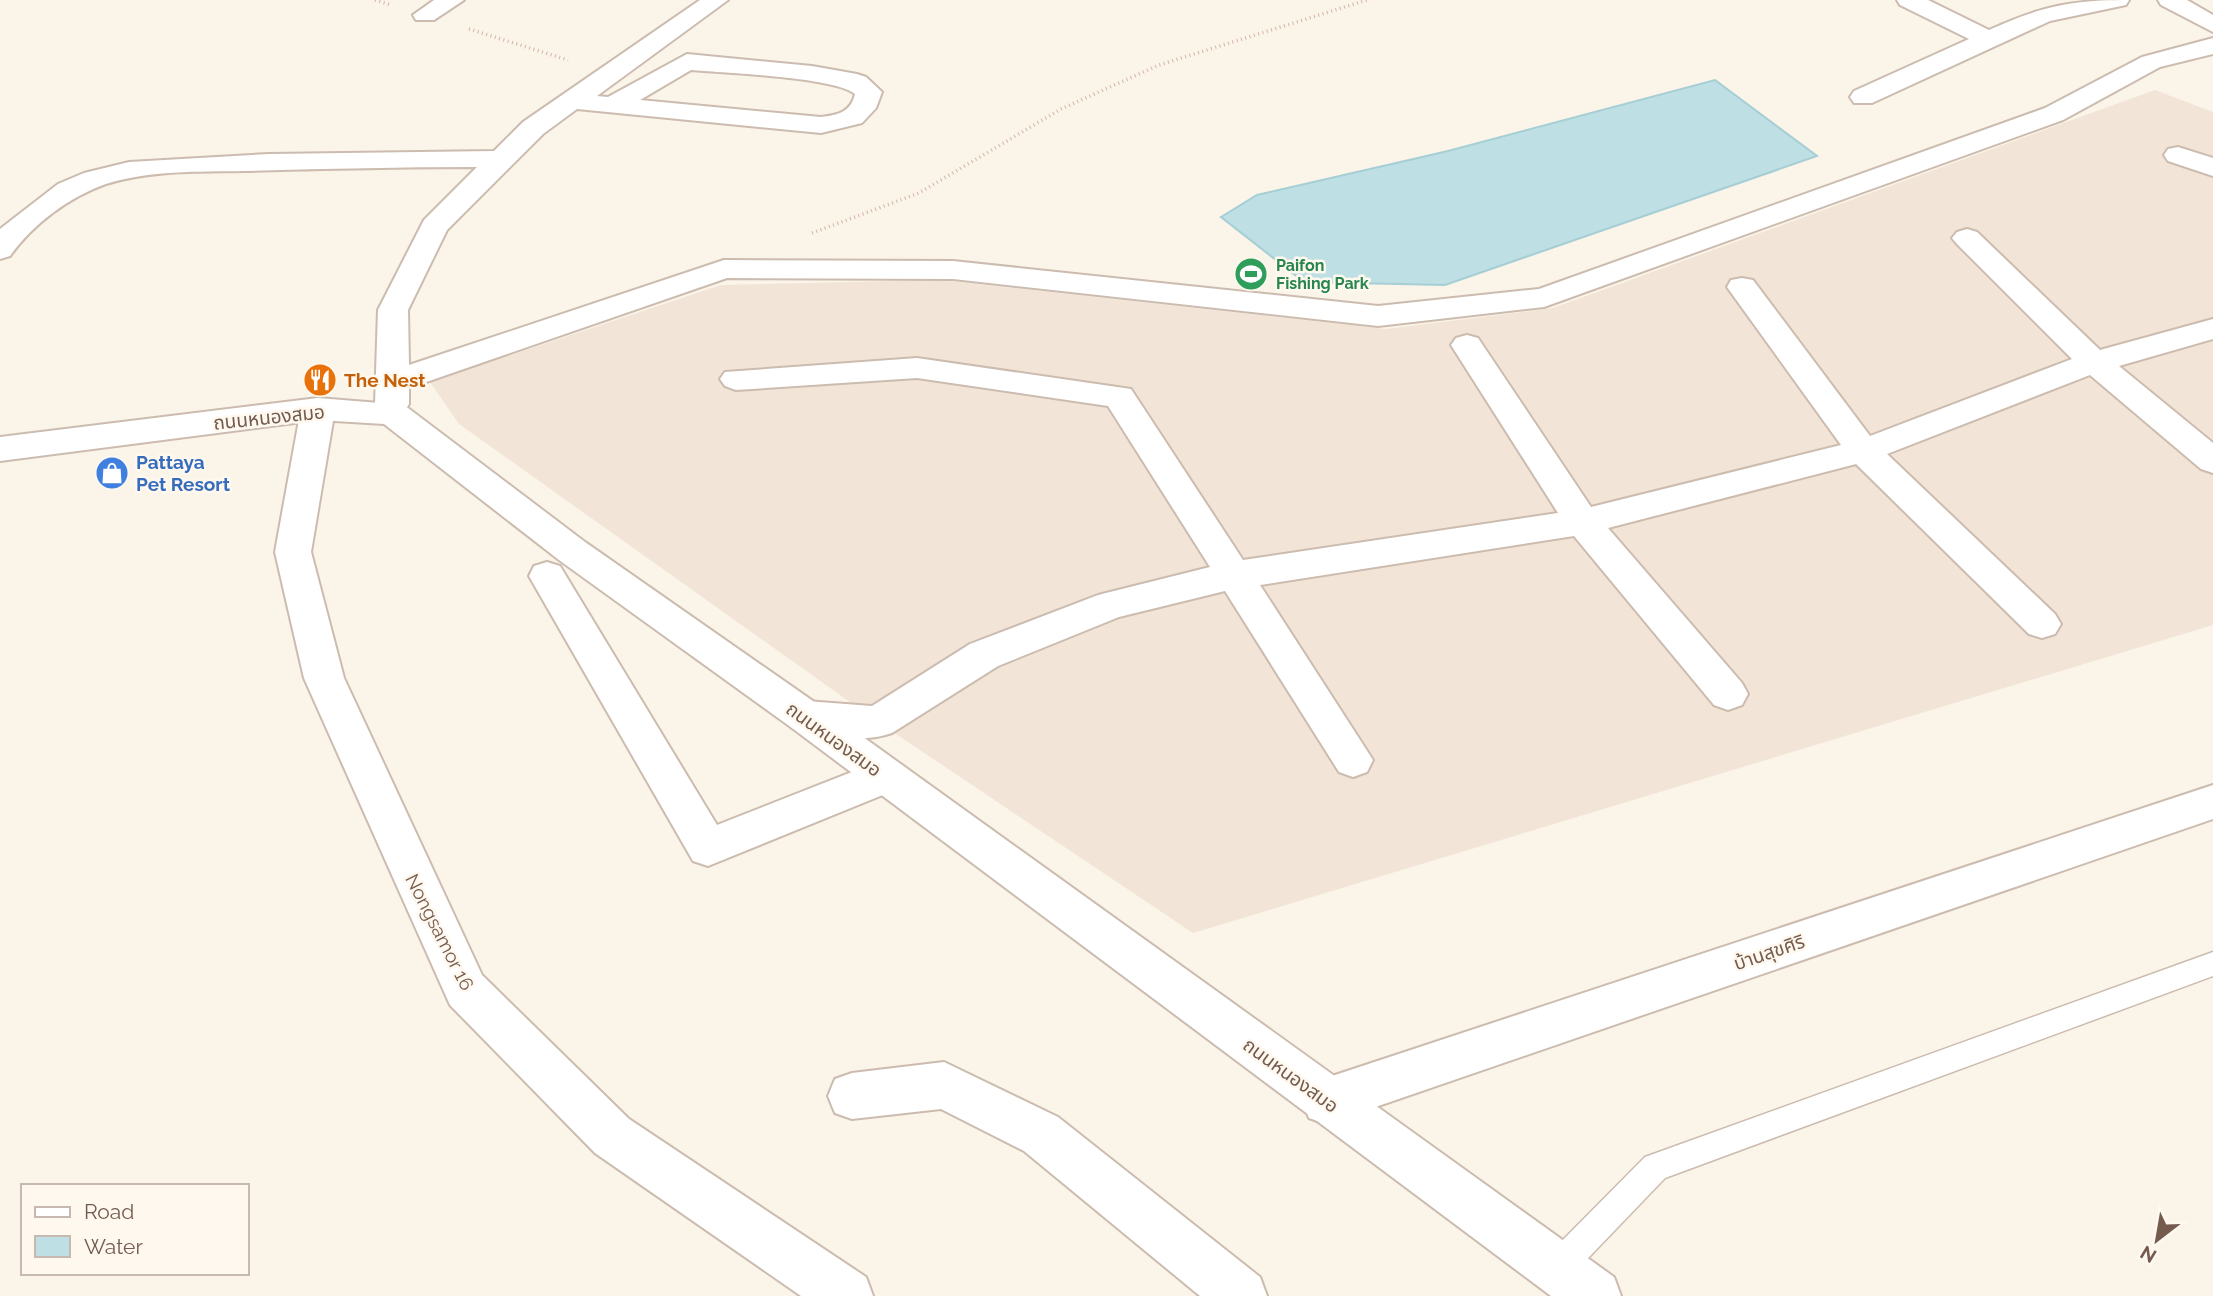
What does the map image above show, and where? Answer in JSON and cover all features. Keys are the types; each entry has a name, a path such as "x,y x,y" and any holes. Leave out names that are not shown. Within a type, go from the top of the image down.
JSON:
{"street":[{"path":"425,16 452,0"},
{"path":"716,0 533,128 434,226 393,310 392,398 724,270 953,270 1378,316 1544,298 2054,114 2151,62 2213,46"},
{"path":"1909,0 1989,40"},
{"path":"1863,97 2043,15 2117,0"},
{"path":"2169,0 2213,25"},
{"path":"571,100 821,125 845,122 856,116 866,107 869,92 857,82 812,74 687,62 614,104"},
{"path":"2178,155 2213,168"},
{"path":"0,250 3,242 47,204 93,179 119,172 160,167 362,158 501,159"},
{"path":"1967,238 2094,362 2213,461"},
{"path":"1742,287 1863,451 2042,624"},
{"path":"806,718 878,722 984,656 1111,605 1235,575 1582,522 1863,451 2094,362 2213,328"},
{"path":"1467,345 1582,522 1728,694"},
{"path":"736,379 917,368 1119,397 1353,760"},
{"name":"ถนนหนองสมอ","path":"0,449 392,398 572,551 806,718 1595,1296"},
{"name":"Nongsamor 16","path":"318,409 293,552 324,678 466,990 612,1136 847,1296"},
{"path":"547,576 708,848 885,776"},
{"name":"บ้านสุขศิริ","path":"1326,1101 2213,802"},
{"path":"852,1096 944,1085 1041,1134 1241,1296"}],"lane":[{"path":"1557,1268 1655,1167 2213,964"}],"path":[{"path":"375,0 609,73"},
{"path":"805,235 919,193 1061,109 1159,65 1367,0"}],"shaded area":[{"path":"2155,90 2213,112 2213,625 1193,933 878,722 459,424 430,382 721,285 941,280 1386,329 1553,308"}],"water":[{"path":"1715,80 1817,156 1445,285 1304,282 1221,217 1257,195 1448,151"}],"place":[{"name":"Paifon Fishing Park","path":"1251,274"},
{"name":"The Nest","path":"320,380"},
{"name":"Pattaya Pet Resort","path":"112,473"}]}
